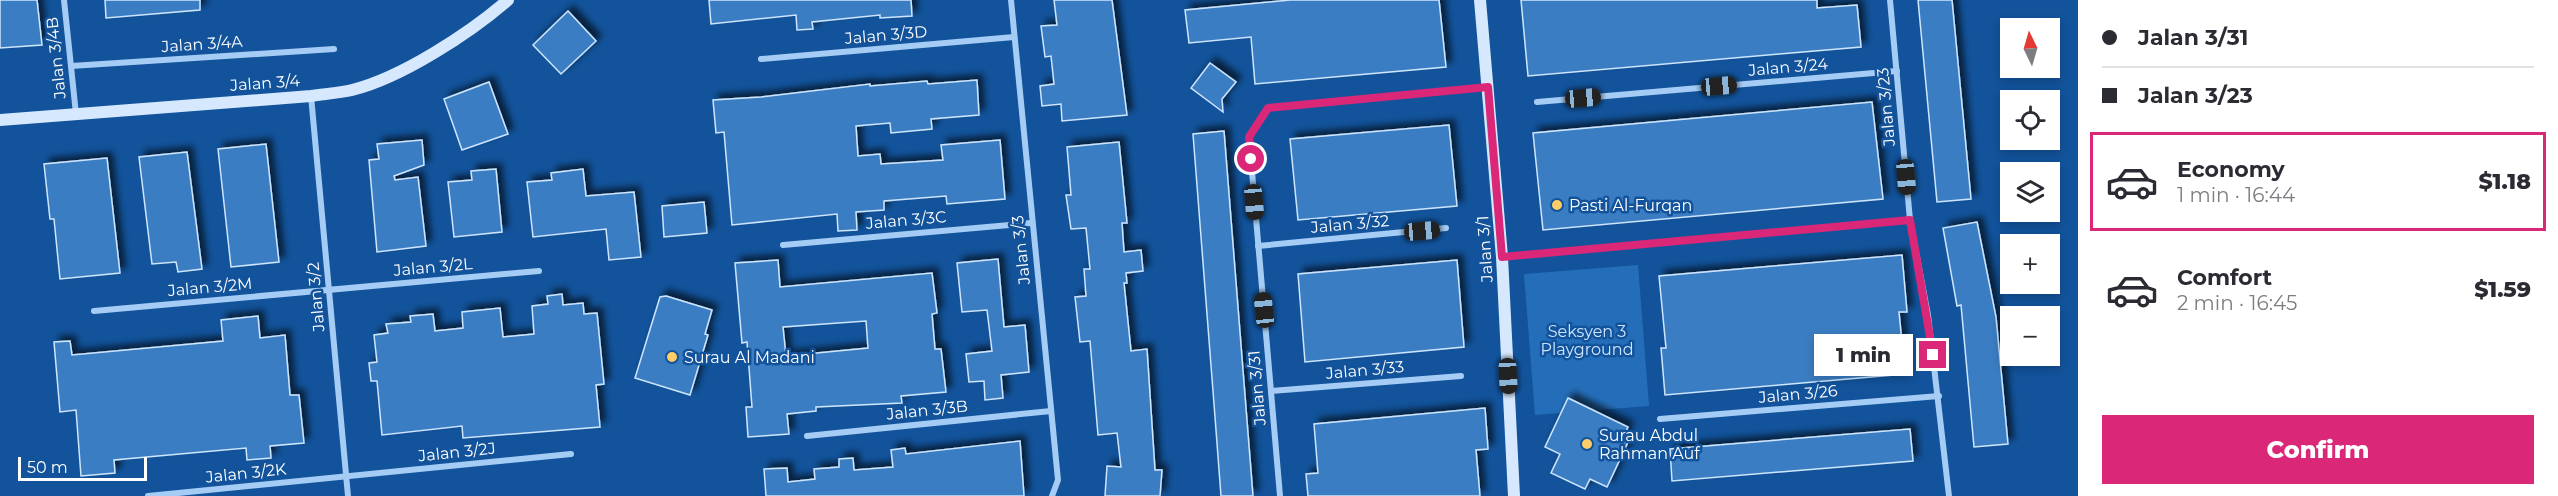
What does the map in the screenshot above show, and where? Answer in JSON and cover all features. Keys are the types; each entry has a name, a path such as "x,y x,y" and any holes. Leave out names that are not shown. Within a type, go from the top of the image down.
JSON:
{"street":[{"name":"Jalan 3/4B","path":"64,0 76,114"},
{"name":"Jalan 3/4","path":"0,120 311,96 352,90 383,79 488,18 508,0"},
{"name":"Jalan 3/3","path":"1011,0 1031,223 1058,480 1052,496"},
{"name":"Jalan 3/1","path":"1480,0 1502,257 1514,496"},
{"name":"Jalan 3/23","path":"1890,0 1910,220 1928,315 1949,496"},
{"name":"Jalan 3/3D","path":"761,59 1014,38"},
{"name":"Jalan 3/4A","path":"71,66 334,49"},
{"name":"Jalan 3/24","path":"1537,102 1897,71"},
{"name":"Jalan 3/31","path":"1280,496 1249,137 1268,108 1488,87"},
{"name":"Jalan 3/2","path":"311,96 348,496"},
{"path":"1502,257 1910,220"},
{"name":"Jalan 3/3C","path":"783,245 1031,223"},
{"name":"Jalan 3/32","path":"1258,246 1446,228"},
{"name":"Jalan 3/2L","path":"329,290 539,270"},
{"name":"Jalan 3/2M","path":"94,311 329,290"},
{"name":"Jalan 3/33","path":"1271,391 1461,376"},
{"name":"Jalan 3/26","path":"1660,419 1939,396"},
{"name":"Jalan 3/3B","path":"807,436 1051,411"},
{"name":"Jalan 3/2J","path":"346,476 571,454"},
{"name":"Jalan 3/2K","path":"148,496 346,476"}],"green space":[{"name":"Seksyen 3 Playground","path":"1638,265 1649,406 1535,415 1524,274"}],"building":[{"path":"0,0 37,0 42,45 0,48"},
{"path":"105,0 200,0 200,10 106,18"},
{"path":"709,0 911,0 912,16 880,18 880,15 812,22 813,29 797,30 796,15 711,24"},
{"path":"1054,0 1112,0 1127,115 1062,121 1061,104 1042,106 1040,86 1054,84 1051,56 1045,57 1041,26 1057,25"},
{"path":"1290,0 1439,0 1446,67 1255,84 1251,37 1189,43 1185,10"},
{"path":"1521,0 1817,0 1817,8 1857,5 1861,47 1528,76"},
{"path":"1918,0 1952,0 1971,199 1937,202"},
{"path":"568,11 596,41 561,74 533,45"},
{"path":"1210,63 1236,82 1222,99 1223,112 1191,88"},
{"path":"977,80 979,115 931,119 932,129 891,133 890,123 856,126 858,156 880,154 881,164 943,160 941,145 1000,140 1005,199 947,204 946,196 884,201 884,210 856,212 857,230 838,231 837,214 732,225 724,132 716,133 713,100 761,97 870,84 870,86 927,81 928,84"},
{"path":"489,82 508,134 462,150 444,99"},
{"path":"1872,102 1883,199 1543,230 1533,133"},
{"path":"1449,125 1457,206 1298,220 1290,139"},
{"path":"1224,131 1253,496 1221,496 1193,134"},
{"path":"422,140 424,165 394,176 395,180 418,177 426,246 377,252 369,160 379,159 377,144"},
{"path":"1119,142 1127,223 1122,223 1124,252 1141,250 1143,271 1126,273 1127,283 1124,283 1131,351 1147,349 1155,470 1162,470 1160,496 1105,496 1107,466 1121,467 1117,433 1098,435 1090,341 1080,342 1075,297 1086,296 1084,269 1090,269 1086,228 1071,229 1066,195 1071,195 1067,147"},
{"path":"266,144 279,262 231,267 218,149"},
{"path":"187,152 202,269 178,272 176,262 152,264 139,157"},
{"path":"107,158 120,273 60,279 54,219 50,219 44,164"},
{"path":"496,169 502,232 454,237 448,182 472,180 471,171"},
{"path":"583,169 586,196 634,192 641,257 609,260 606,229 533,237 527,182 552,180 551,173"},
{"path":"704,202 707,233 664,237 662,206"},
{"path":"1977,222 1996,317 2008,444 1974,447 1961,305 1957,306 1943,228"},
{"path":"1902,255 1907,312 1899,312 1905,374 1665,395 1661,348 1666,348 1659,276"},
{"path":"998,259 1004,327 1025,325 1029,372 1001,375 1003,398 985,400 984,381 969,382 966,354 992,351 987,310 962,312 957,263"},
{"path":"778,260 780,287 932,273 937,313 932,314 935,349 941,349 946,392 901,396 902,403 816,407 816,411 787,414 789,434 748,437 746,407 752,407 747,342 742,343 735,263","holes":["866,321 868,348 786,356 783,327"]},
{"path":"1457,260 1464,347 1305,362 1298,274"},
{"path":"562,294 563,305 583,303 584,314 597,313 604,384 596,385 600,427 463,438 462,426 382,435 377,381 371,381 369,363 377,362 374,335 388,333 386,324 411,322 410,316 433,314 435,331 463,328 462,312 500,308 503,337 534,334 532,306 548,304 547,296"},
{"name":"Surau Al Madani","path":"666,296 712,310 705,334 708,335 690,395 635,378 660,297"},
{"path":"258,316 260,338 285,335 290,395 299,395 304,443 270,446 271,458 247,460 246,448 114,460 115,473 81,476 76,410 60,412 54,342 70,341 72,355 223,341 221,320"},
{"name":"Surau Abdul Rahman Auf","path":"1568,398 1628,427 1623,437 1629,440 1607,487 1590,479 1585,489 1551,473 1560,454 1545,447"},
{"path":"1485,408 1488,449 1476,450 1480,496 1308,496 1306,474 1318,473 1314,424"},
{"path":"1910,429 1913,461 1672,481 1670,449"},
{"path":"1020,441 1024,496 766,496 764,469 787,468 788,482 815,479 814,469 839,467 839,459 853,458 854,470 893,467 891,450 905,448 906,454"}],"place":[{"name":"Pasti Al-Furqan","path":"1557,205"},
{"name":"Surau Al Madani","path":"672,357"},
{"name":"Surau Abdul Rahman Auf","path":"1587,444"}],"route":[{"path":"1251,159 1249,137 1268,108 1488,87 1502,257 1910,220 1933,355"}]}
